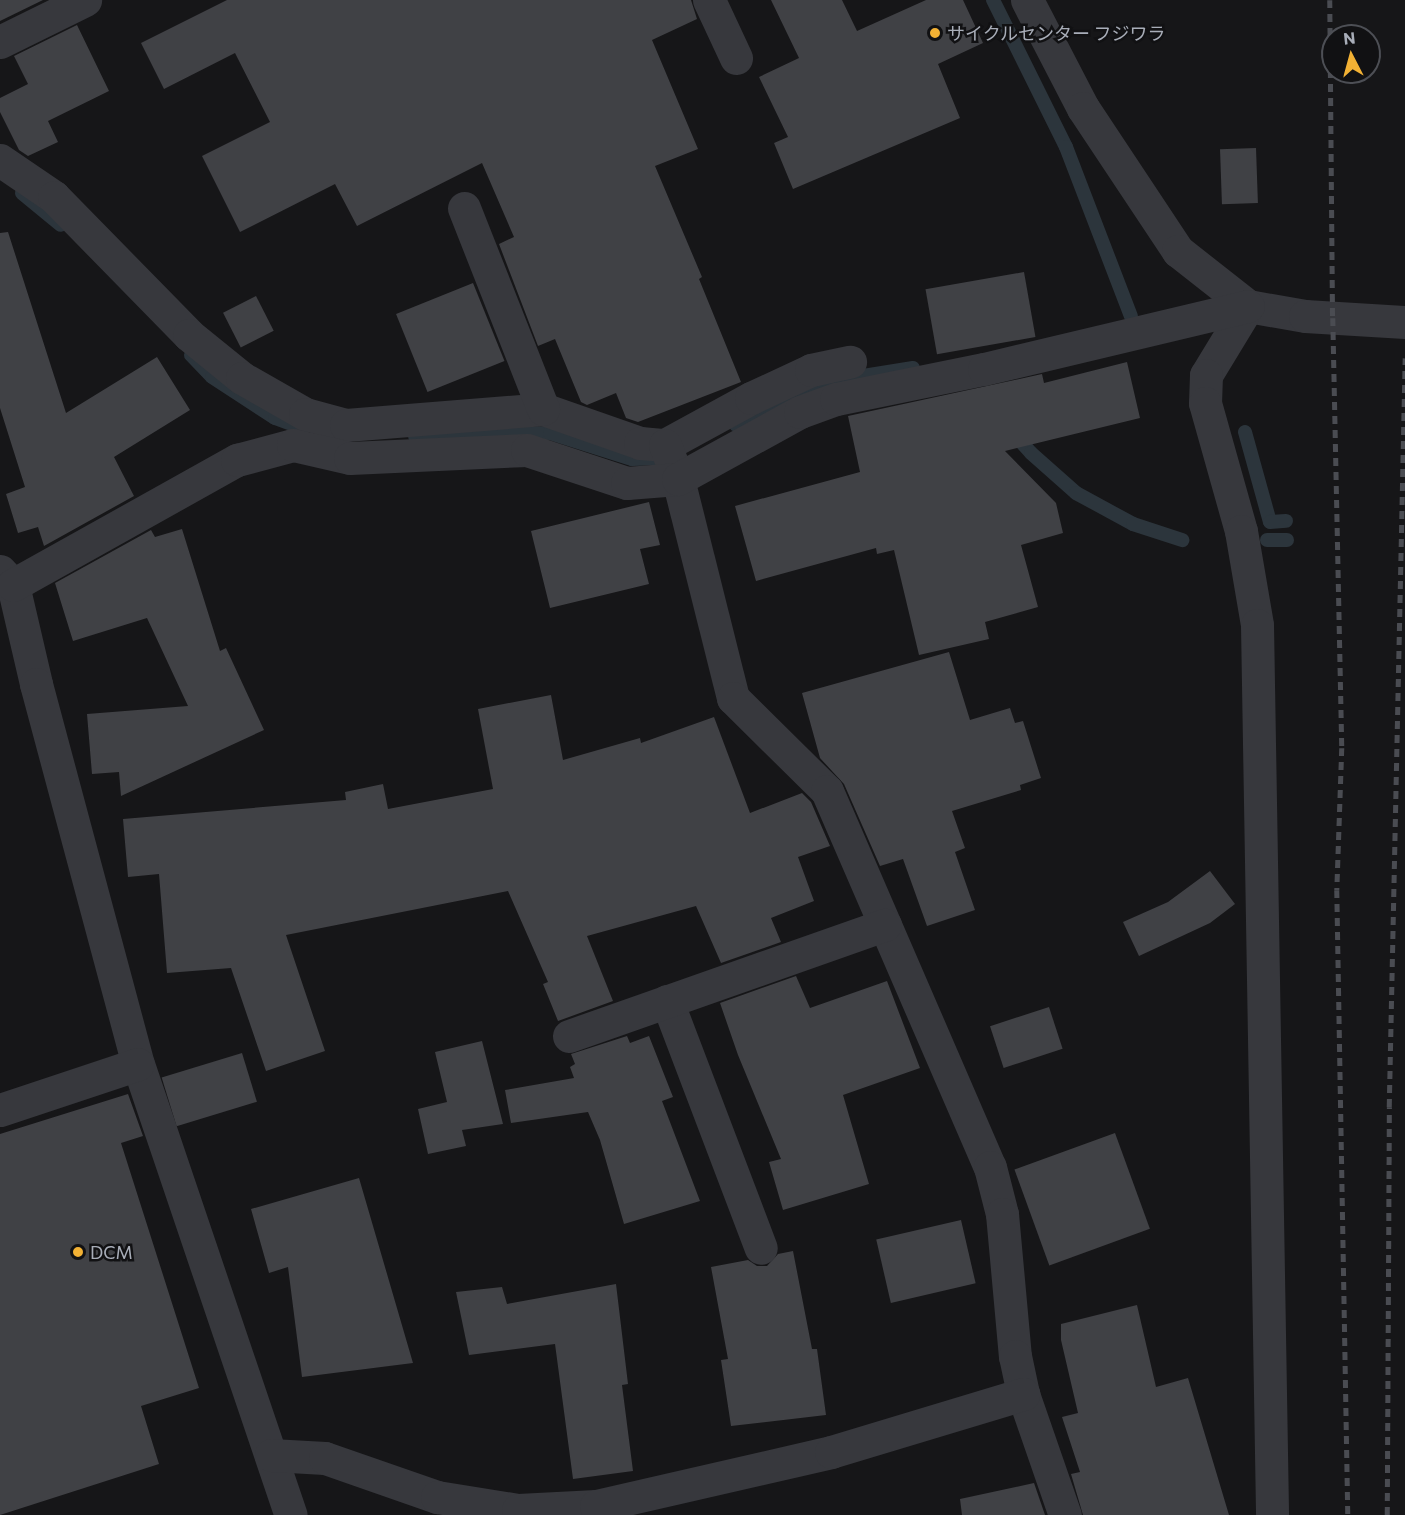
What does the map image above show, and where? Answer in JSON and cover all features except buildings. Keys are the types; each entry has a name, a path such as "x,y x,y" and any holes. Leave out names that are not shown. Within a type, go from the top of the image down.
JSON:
{"street":[{"path":"0,42 85,0"},
{"path":"709,0 735,58"},
{"path":"1027,0 1083,108 1178,251 1248,306"},
{"path":"0,160 54,197 189,334 242,378 305,414 346,425 543,409 640,443 664,445 751,398 811,370 850,362"},
{"path":"464,208 543,409"},
{"path":"1248,306 1206,375 1205,403 1241,531 1257,625 1272,1515"},
{"path":"291,1515 138,1064 7,578 237,460 293,445 350,458 527,450 627,483 678,479 800,412 836,399 925,379 984,369 1248,306 1305,316 1405,322"},
{"path":"293,445 305,414"},
{"path":"664,445 678,479 733,698 827,791 990,1167 1002,1214 1015,1356 1023,1395 1065,1515"},
{"path":"569,1036 885,925"},
{"path":"666,1001 761,1248"},
{"path":"0,1110 138,1064"},
{"path":"271,1455 325,1458 437,1497 518,1510 596,1506 831,1452 1023,1395"}],"waterway":[{"path":"993,0 1066,147 1131,316"},
{"path":"22,193 61,225"},
{"path":"191,355 212,377 275,418 302,428"},
{"path":"736,425 832,381 913,368"},
{"path":"1245,432 1270,522 1286,521"},
{"path":"415,436 550,433 632,459 655,458"},
{"path":"1014,434 1031,453 1076,493 1133,524 1182,540"},
{"path":"1267,540 1287,540"}],"railway":[{"path":"1330,0 1333,318 1342,748 1337,890 1348,1515"},
{"path":"1387,1515 1389,1107 1405,358"}],"place":[{"name":"サイクルセンター フジワラ","path":"935,33"},
{"name":"DCM","path":"78,1252"}]}
